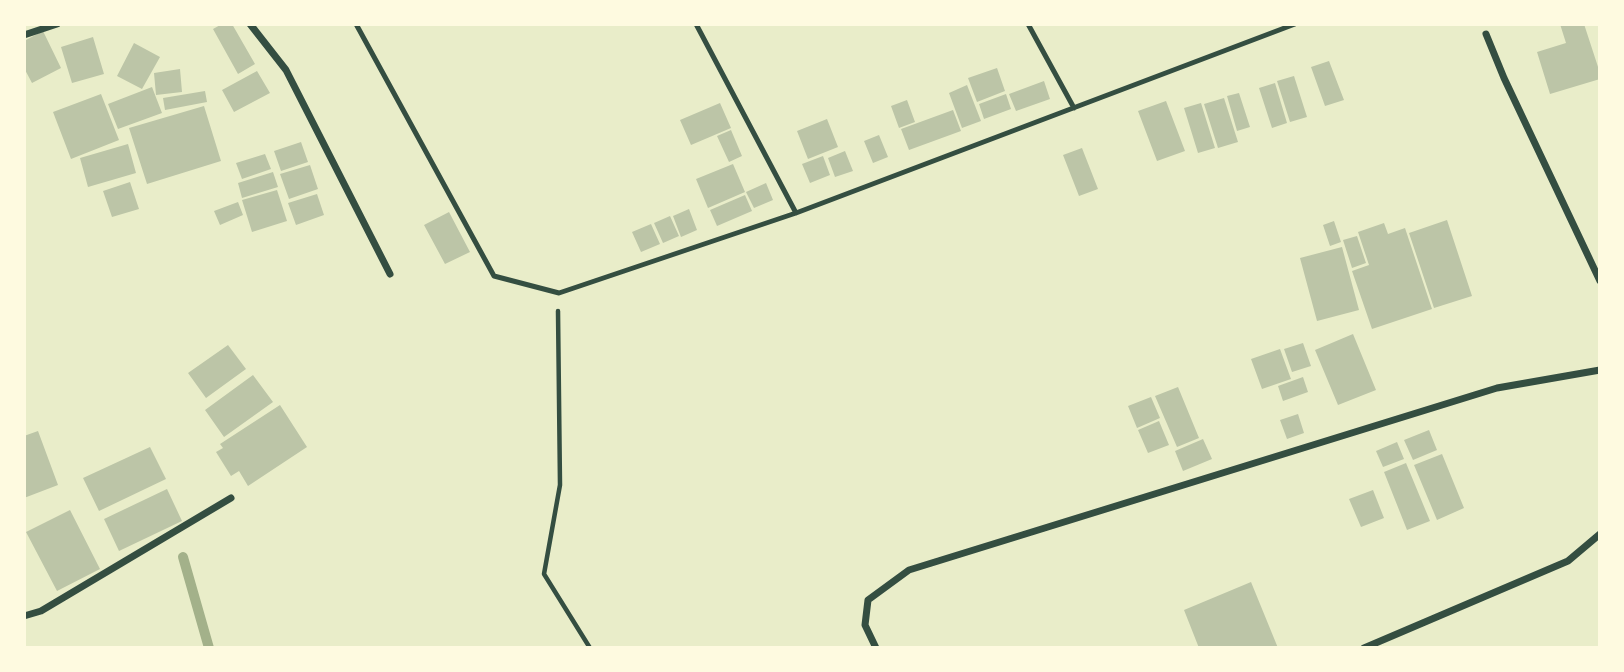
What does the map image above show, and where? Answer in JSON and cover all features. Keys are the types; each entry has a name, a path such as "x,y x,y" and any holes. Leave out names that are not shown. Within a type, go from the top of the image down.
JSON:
{"street":[{"path":"24,35 57,24"},
{"path":"250,24 286,70 390,274"},
{"path":"1486,34 1600,281"},
{"path":"876,648 865,625 868,600 909,570 1497,388 1600,370"},
{"path":"24,616 41,611 231,498"},
{"path":"1364,648 1567,561 1600,534"}],"lane":[{"path":"356,24 494,276 559,293 796,213 1294,24"},
{"path":"696,24 796,213"},
{"path":"1028,24 1074,108"}],"path":[{"path":"559,293 560,485 544,574 590,648"}],"building":[{"path":"222,24 232,24 255,64 238,74 213,29"},
{"path":"1560,24 1584,24 1600,79 1550,94 1537,52 1566,43"},
{"path":"43,31 61,68 32,83 24,68 24,41"},
{"path":"93,37 104,74 72,83 61,47"},
{"path":"134,43 160,57 142,89 117,76"},
{"path":"1329,61 1344,100 1325,106 1311,67"},
{"path":"997,68 1005,91 977,102 968,78"},
{"path":"180,69 182,92 156,95 154,73"},
{"path":"257,71 270,93 234,112 222,90"},
{"path":"1294,76 1307,117 1290,122 1277,81"},
{"path":"1044,81 1050,99 1016,111 1009,94"},
{"path":"1275,83 1287,123 1272,128 1259,88"},
{"path":"967,85 981,121 962,128 949,93"},
{"path":"152,87 162,113 118,129 108,104"},
{"path":"205,91 207,102 165,110 163,98"},
{"path":"1239,93 1250,127 1237,131 1227,96"},
{"path":"101,94 119,140 71,159 53,112"},
{"path":"1006,94 1011,109 984,119 979,104"},
{"path":"1224,98 1238,142 1218,148 1204,104"},
{"path":"907,100 915,122 899,128 891,106"},
{"path":"1166,101 1185,151 1157,161 1138,111"},
{"path":"720,103 731,128 691,145 680,120"},
{"path":"1201,103 1215,148 1198,153 1184,108"},
{"path":"204,106 221,161 147,184 129,128"},
{"path":"953,110 961,131 909,150 901,129"},
{"path":"827,119 838,147 808,159 797,131"},
{"path":"731,130 742,156 729,162 717,136"},
{"path":"879,135 888,157 873,163 864,141"},
{"path":"301,142 308,162 281,171 274,151"},
{"path":"128,144 136,173 88,187 80,158"},
{"path":"1082,148 1098,189 1079,196 1063,155"},
{"path":"845,151 853,171 835,177 828,158"},
{"path":"265,154 271,169 242,179 236,163"},
{"path":"823,156 830,175 810,183 802,164"},
{"path":"733,164 745,192 708,208 696,179"},
{"path":"310,165 318,189 289,199 280,174"},
{"path":"273,172 278,187 242,198 238,183"},
{"path":"130,182 139,209 112,217 103,191"},
{"path":"766,183 773,200 754,208 746,192"},
{"path":"277,190 287,221 252,232 242,200"},
{"path":"317,194 324,215 296,225 288,203"},
{"path":"745,195 752,211 717,226 710,210"},
{"path":"238,202 243,215 220,225 214,211"},
{"path":"689,209 697,230 681,237 673,216"},
{"path":"449,212 470,252 445,264 424,225"},
{"path":"670,216 679,236 663,243 654,223"},
{"path":"1447,220 1472,296 1434,308 1409,233"},
{"path":"1334,221 1341,242 1330,246 1323,225"},
{"path":"1384,223 1388,234 1405,228 1432,309 1372,329 1352,271 1369,265 1358,232"},
{"path":"651,224 660,244 641,252 632,232"},
{"path":"1357,236 1366,263 1352,268 1343,240"},
{"path":"1342,247 1359,310 1317,321 1300,258"},
{"path":"1353,334 1376,390 1338,405 1315,350"},
{"path":"1303,343 1311,366 1292,372 1284,349"},
{"path":"228,345 246,369 206,398 188,373"},
{"path":"1280,349 1291,379 1262,389 1251,359"},
{"path":"253,375 273,402 224,437 205,410"},
{"path":"1303,377 1308,392 1283,401 1278,386"},
{"path":"1178,387 1199,438 1177,447 1155,396"},
{"path":"1151,397 1160,418 1137,428 1128,406"},
{"path":"280,405 307,447 248,486 239,471 231,476 216,452 223,448 220,444"},
{"path":"1298,414 1304,433 1287,439 1280,420"},
{"path":"1159,421 1169,445 1148,453 1138,430"},
{"path":"1429,430 1437,450 1413,460 1404,440"},
{"path":"38,431 58,485 24,498 24,436"},
{"path":"1203,439 1212,459 1183,471 1175,451"},
{"path":"1397,442 1404,459 1383,467 1376,451"},
{"path":"150,447 166,479 99,511 83,478"},
{"path":"1442,454 1464,508 1437,520 1414,465"},
{"path":"1406,463 1430,521 1407,530 1384,472"},
{"path":"167,489 182,521 119,551 104,519"},
{"path":"1373,490 1384,518 1361,527 1349,499"},
{"path":"70,510 100,569 57,591 26,532"},
{"path":"1251,582 1278,648 1199,648 1184,610"}],"waterway":[{"path":"183,557 209,648"}]}
